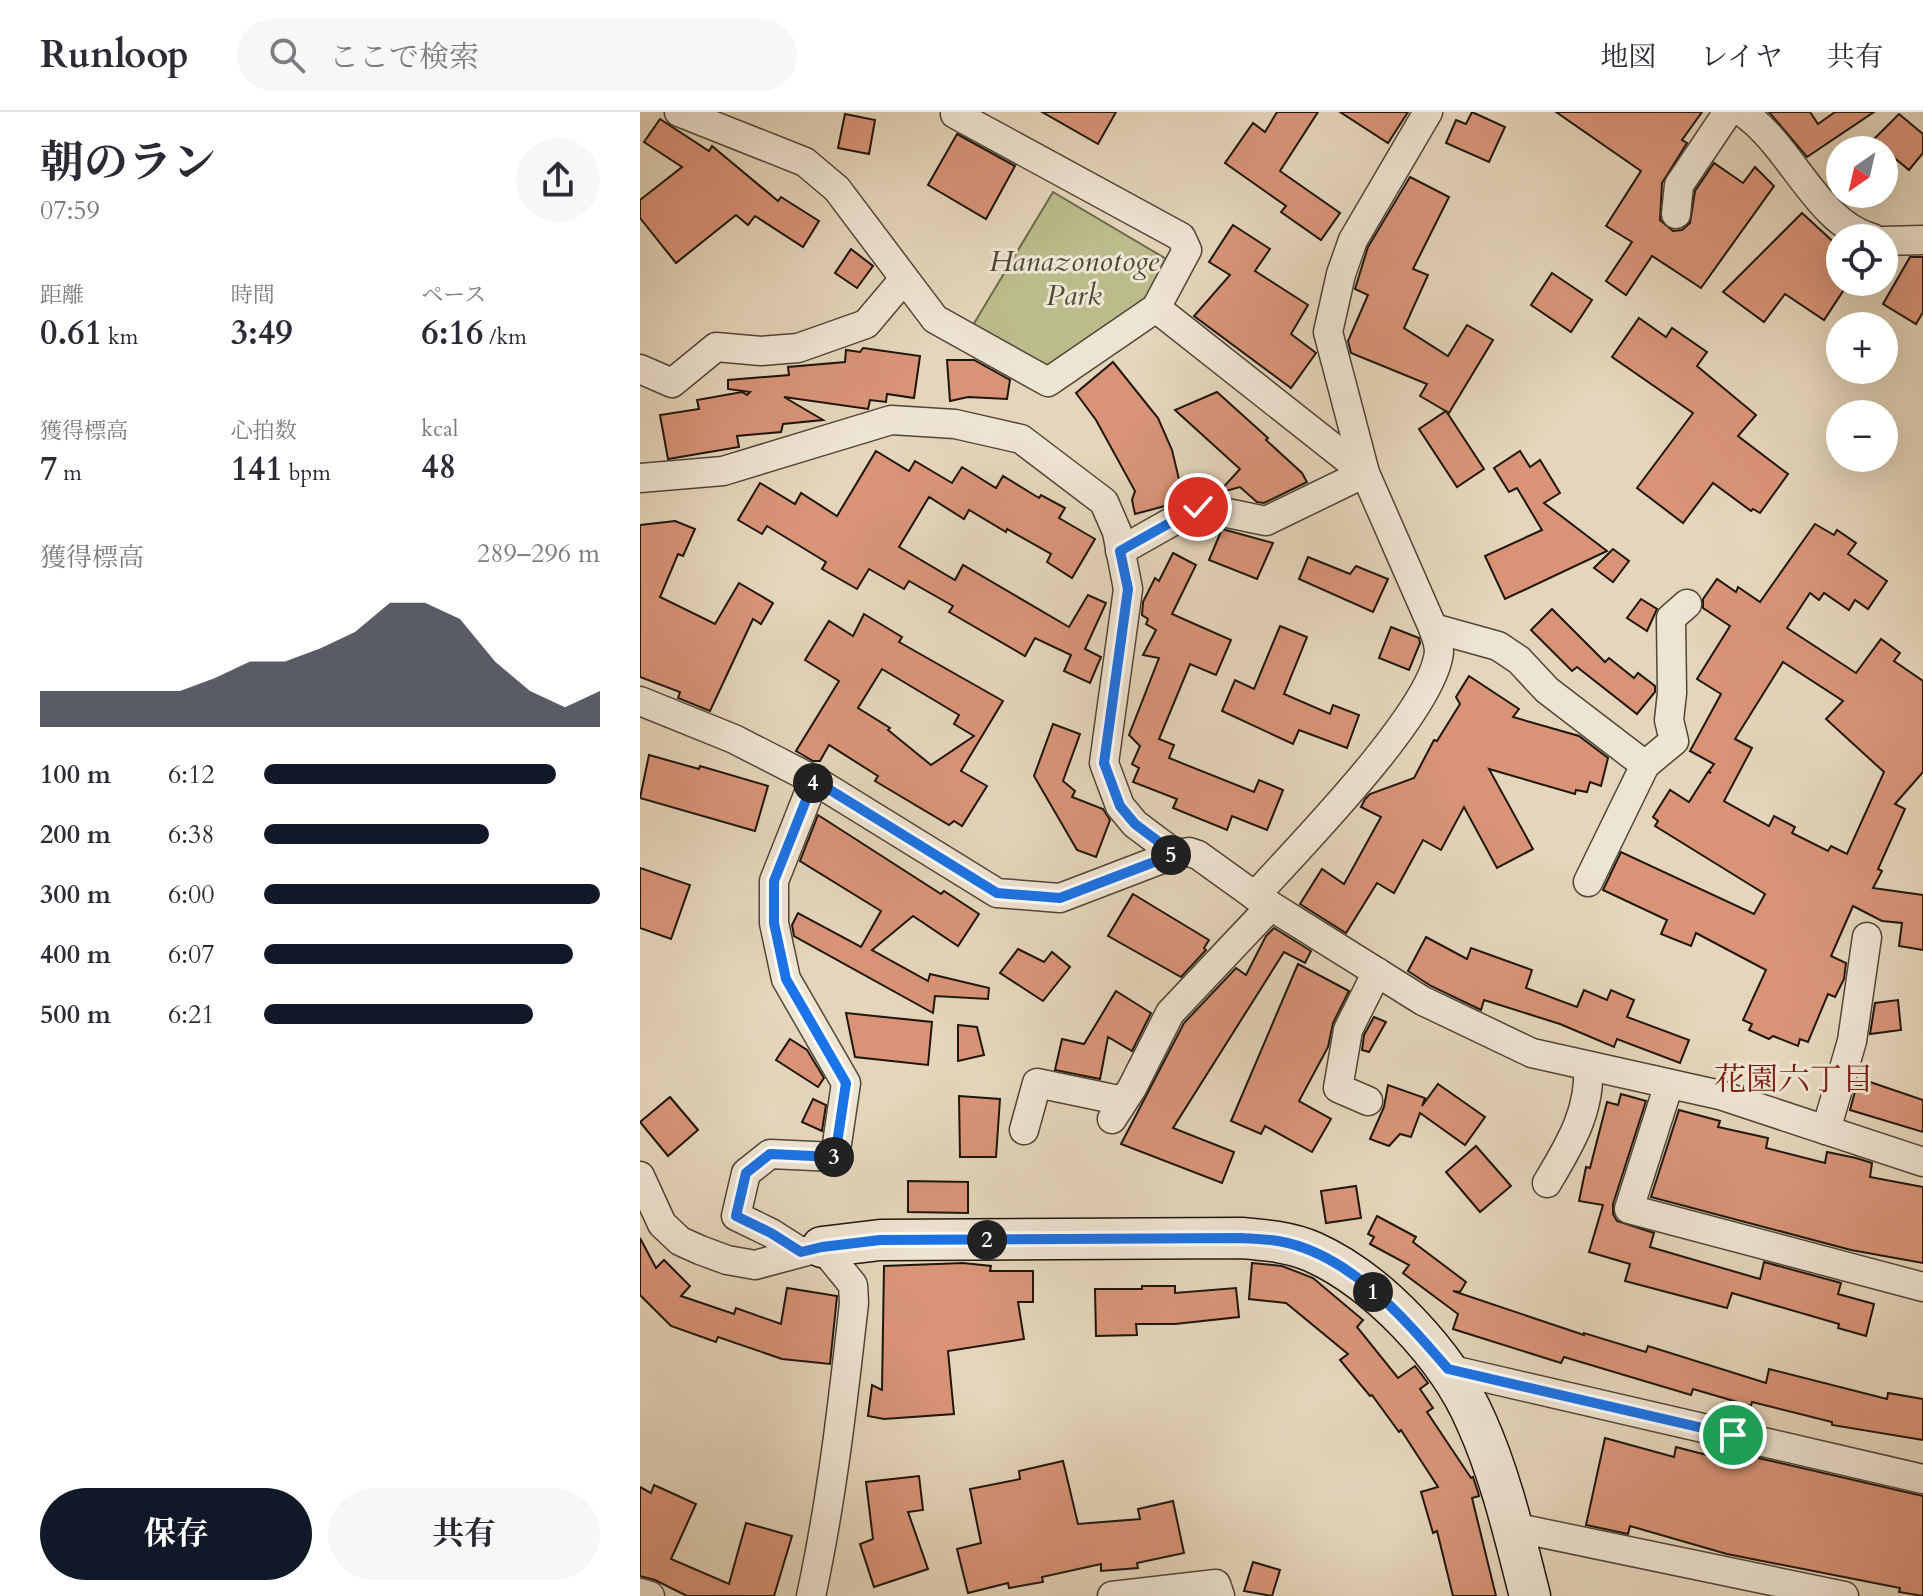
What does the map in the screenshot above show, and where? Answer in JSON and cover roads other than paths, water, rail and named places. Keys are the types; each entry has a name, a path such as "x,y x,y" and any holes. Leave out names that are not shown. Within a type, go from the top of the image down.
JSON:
{"street":[{"path":"679,112 805,162 837,189 935,319 1048,382 1156,308 1187,250 1181,237 955,114"},
{"path":"1024,1130 1037,1083 1118,1110 1170,1013 1379,756 1422,694 1439,654 1433,628 1365,473 1328,332 1341,274 1353,240 1428,112"},
{"path":"1676,214 1679,185 1728,112"},
{"path":"1742,112 1759,124 1828,211 1844,224"},
{"path":"1898,241 1923,240"},
{"path":"640,369 672,383 716,347 761,351 798,348 866,324 904,279"},
{"path":"1156,308 1365,473"},
{"path":"640,478 723,471 891,420 955,424 1021,439 1104,502 1117,532 1128,589 1104,763 1120,806 1135,824 1175,854"},
{"path":"1120,551 1198,507 1266,521 1365,473"},
{"path":"1588,882 1645,765 1674,741 1669,720 1672,693 1671,618 1687,604"},
{"path":"1433,628 1498,646 1519,660 1547,690 1645,765"},
{"path":"640,701 734,739 814,780 997,893 1060,898 1175,854 1198,855 1263,901 1423,1001 1532,1053 1720,1095 1923,1162"},
{"path":"811,1596 826,1528 854,1303 853,1285 811,1250 736,1216 746,1173 770,1154 835,1157 846,1083 786,979 774,923 774,881 814,780"},
{"path":"1826,1130 1852,1041 1867,937"},
{"path":"1368,1101 1338,1088 1348,1030 1377,972"},
{"path":"1547,1183 1577,1133 1589,1086 1588,1066"},
{"path":"1669,1084 1629,1209 1923,1287"},
{"path":"640,1176 662,1224 680,1241 727,1260 755,1265 811,1250 880,1240 1241,1238 1280,1241 1313,1252 1345,1270 1416,1332 1448,1369 1476,1420 1513,1527 1530,1596"},
{"path":"1448,1369 1923,1479"},
{"path":"1513,1527 1844,1596"},
{"path":"1112,1596 1216,1584 1220,1596"},
{"path":"640,1593 650,1596"}],"district":[{"name":"花園六丁目","path":"1794,1080"}],"park label":[{"name":"Hanazonotoge Park","path":"1074,278"}]}
